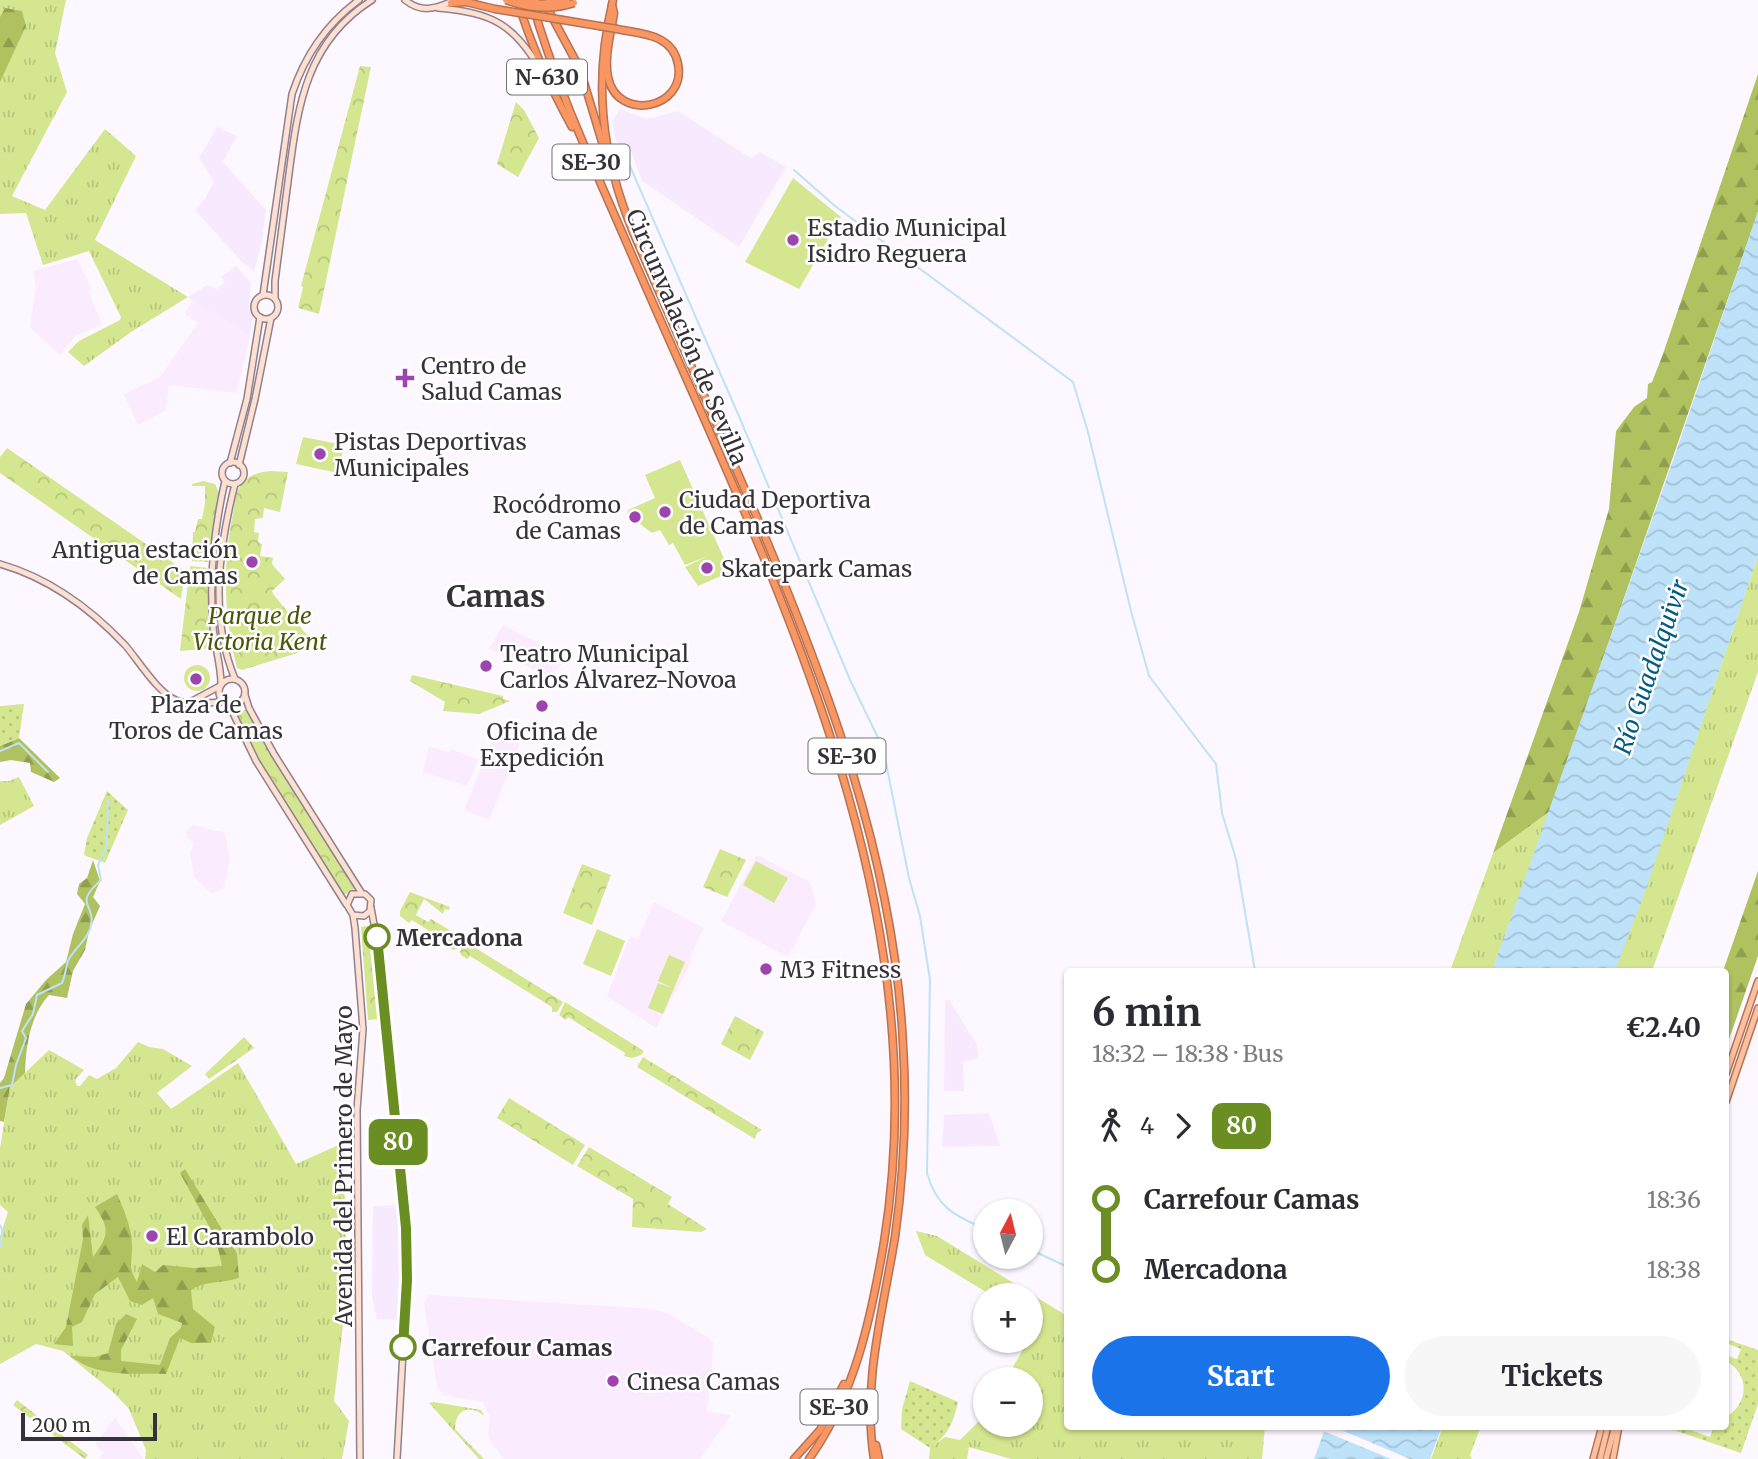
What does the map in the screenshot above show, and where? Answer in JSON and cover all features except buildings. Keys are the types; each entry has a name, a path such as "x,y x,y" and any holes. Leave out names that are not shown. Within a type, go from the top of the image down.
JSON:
{"highway":[{"path":"506,0 536,8 556,7 573,1"},
{"path":"519,0 542,4 573,1"},
{"name":"N-630","path":"519,0 527,32 558,102 585,149"},
{"name":"Circunvalación de Sevilla","path":"531,0 547,52 585,149 792,629 836,752 862,842 884,950 893,1033 895,1114 886,1227 871,1309 860,1351 840,1406 809,1459"},
{"path":"543,0 580,69 608,158"},
{"path":"454,1 466,2 495,9 563,20 599,26 617,29 656,38 667,45 675,55 678,70 677,81 669,95 660,102 645,107 630,104 612,89 607,69 614,13 612,1"},
{"name":"Circunvalación de Sevilla","path":"612,1 604,47 601,105 608,158 622,206 799,620 835,717 871,839 892,939 902,1029 904,1110 899,1206 871,1374 870,1416 874,1459"},
{"path":"874,1459 866,1423 866,1391 869,1361 877,1328"},
{"path":"794,1459 811,1442 827,1419 860,1351"}],"main road":[{"path":"262,295 292,94 303,65 317,42 331,23 359,0"},
{"path":"235,679 223,637 220,577 224,530 235,484 243,476 239,465 256,399 271,318 279,308 275,298 275,281 296,120 306,81 323,49 353,14 372,0"},
{"path":"405,0 418,8 430,10 454,1"},
{"path":"438,8 478,13 508,29 532,57 558,102"},
{"path":"230,463 247,399 260,317 254,307 256,299 262,295 275,298"},
{"path":"260,317 271,318"},
{"path":"239,465 225,465 222,472 225,481 214,542 211,577 219,694 256,761 353,915 364,916 371,908"},
{"path":"225,481 235,484"},
{"path":"0,564 45,581 80,605 124,644 164,691 179,701 239,703 245,695"},
{"path":"187,703 227,679 235,679 243,684 248,708 274,754 361,892 369,898 380,956 406,1228 407,1289 397,1459"},
{"path":"347,905 349,897 361,892"},
{"name":"Avenida del Primero de Mayo","path":"353,915 363,1030 356,1110 360,1459"},
{"path":"1729,1065 1758,981"},
{"path":"1729,1093 1758,1008"},
{"path":"1593,1459 1601,1430"},
{"path":"1600,1459 1607,1430"},
{"path":"1606,1459 1616,1430"},
{"path":"1613,1459 1617,1430"}],"shaded area":[{"path":"620,109 647,119 678,111 751,158 760,152 786,167 739,247 642,181 631,151 616,141 612,122"},
{"path":"217,127 237,136 223,162 266,210 262,242 254,271 243,263 195,210 205,199 214,181 199,158"},
{"path":"77,259 92,290 88,291 102,324 75,336 60,355 30,327 36,288 34,271"},
{"path":"236,266 251,283 249,309 253,315 250,336 188,297 207,285 217,289 225,282 221,277"},
{"path":"193,300 250,336 237,393 169,385 166,410 138,425 124,394 160,377 198,323 185,314"},
{"path":"503,625 569,658 549,676 489,649"},
{"path":"495,734 520,744 489,820 464,810"},
{"path":"429,747 449,752 451,749 478,760 467,786 423,772"},
{"path":"193,825 225,833 230,859 226,878 223,888 212,894 194,877 190,853 194,843 186,837 186,831"},
{"path":"757,855 810,882 816,904 788,957 721,921"},
{"path":"654,902 704,928 689,959 692,961 656,1028 607,996 630,936 638,939"},
{"path":"949,1000 977,1045 979,1058 963,1062 964,1091 944,1091 945,1001"},
{"path":"989,1113 1000,1146 942,1147 944,1115"},
{"path":"401,1205 404,1255 401,1320 377,1319 372,1297 373,1206"},
{"path":"430,1295 654,1309 667,1313 709,1338 714,1344 707,1412 731,1415 700,1459 504,1459 488,1434 490,1417 483,1402 443,1395 437,1386 424,1302"},
{"path":"115,1418 143,1459 99,1459 104,1453 95,1444"}],"green space":[{"path":"0,0 66,0 55,53 67,92 12,196 45,210 105,129 136,156 95,240 188,297 131,332 84,366 68,352 79,341 120,320 121,317 89,251 43,265 26,213 0,214"},
{"path":"5,8 22,11 26,26 0,82 0,17"},
{"path":"360,66 371,67 319,314 298,308 303,287 301,286"},
{"path":"1758,74 1758,212 1550,811 1493,853 1579,612 1609,509 1616,431 1634,407 1647,398 1648,384 1652,382 1663,354"},
{"path":"516,102 524,110 539,138 518,177 497,164"},
{"name":"Estadio Municipal Isidro Reguera","path":"793,178 841,217 799,289 745,262"},
{"name":"Pistas Deportivas Municipales","path":"303,437 344,445 338,473 296,464"},
{"path":"7,448 185,571 181,599 0,473 0,457"},
{"name":"Ciudad Deportiva de Camas","path":"680,460 730,572 698,586 685,567 708,556 685,565 673,543 669,545 660,530 652,533 627,514 628,510 655,498 645,475"},
{"name":"Parque de Victoria Kent","path":"271,471 288,472 280,512 264,508 263,518 255,519 254,532 259,533 258,542 262,544 260,556 273,558 272,564 285,579 272,591 273,594 317,647 242,670 237,668 227,611 229,533 240,486 252,476"},
{"path":"203,481 215,484 219,493 208,562 192,561 193,532 198,519 202,519 205,486 192,484"},
{"path":"1758,556 1758,672 1653,968 1615,968 1660,846"},
{"path":"190,566 208,568 213,648 180,651"},
{"name":"Plaza de Toros de Camas","path":"197,665 206,669 210,678 206,687 197,691 188,687 184,678 188,669"},
{"path":"412,675 503,696 503,699 510,701 479,714 443,711 445,702 410,681"},
{"path":"24,704 19,738 0,746 0,706"},
{"path":"247,709 267,748 356,888 344,895 267,775 235,714"},
{"path":"19,738 60,778 54,782 31,772 30,763 11,760 0,762 0,746"},
{"path":"19,777 34,806 0,825 0,781"},
{"path":"107,791 128,810 105,863 84,855 87,838"},
{"path":"1550,811 1493,968 1451,968 1493,853"},
{"path":"720,849 746,860 727,897 703,887"},
{"path":"93,860 100,881 93,897 100,906 89,931 85,950 73,971 67,998 49,995 37,1012 28,1042 25,1073 10,1087 4,1122 0,1121 0,1083 4,1078 26,1004 66,962 85,904 77,894 79,884 87,878"},
{"path":"756,861 788,878 774,903 743,885"},
{"path":"582,864 611,875 592,925 563,913"},
{"path":"1758,871 1758,956 1729,1039 1729,968 1724,968"},
{"path":"410,892 450,907 449,910 445,909 443,914 424,899 416,915 428,922 431,919 463,938 457,949 453,950 451,945 412,920 409,923 400,916"},
{"path":"372,925 381,1019 368,1020 361,927"},
{"path":"597,929 625,941 611,976 583,964"},
{"path":"464,941 563,1002 557,1012 552,1012 552,1007 470,956 467,959 461,955"},
{"path":"669,955 685,962 663,1014 648,1008 658,983 672,988 658,981"},
{"path":"565,1002 644,1051 632,1058 624,1056 625,1053 568,1017 566,1020 559,1015"},
{"path":"735,1016 764,1032 750,1060 721,1044"},
{"path":"244,1037 254,1048 209,1079 205,1074"},
{"path":"138,1042 163,1049 192,1066 157,1093 171,1109 238,1063 296,1164 343,1143 347,1291 334,1401 349,1421 342,1459 145,1459 146,1450 129,1409 113,1392 63,1351 36,1344 0,1364 0,1236 8,1212 0,1205 0,1148 10,1087 49,1050 84,1070 75,1080 77,1086 80,1086 89,1075 97,1079 116,1068"},
{"path":"643,1057 762,1130 757,1133 755,1139 637,1067"},
{"path":"509,1098 585,1145 573,1165 497,1118"},
{"path":"589,1147 672,1197 668,1204 707,1229 701,1232 632,1227 633,1199 577,1166"},
{"path":"185,1169 237,1254 239,1278 202,1285 191,1290 193,1309 215,1327 211,1343 191,1343 180,1338 166,1374 116,1373 81,1363 71,1356 95,1357 108,1353 116,1324 126,1314 137,1319 121,1350 121,1361 160,1365 170,1338 181,1328 182,1323 158,1314 153,1298 142,1305 130,1301 118,1277 95,1294 82,1322 72,1327 73,1346 54,1344 66,1327 83,1239 82,1225 88,1215 93,1257 105,1237 103,1221 95,1207 117,1194 130,1231 131,1267 137,1282 142,1264 155,1272 163,1265 194,1268 222,1266 216,1239 180,1173"},
{"path":"916,1231 937,1236 973,1258 973,1269 991,1269 1013,1283 973,1284 925,1255"},
{"path":"1043,1301 1064,1314 1064,1430 1265,1430 1262,1459 1011,1459 969,1447 967,1459 929,1459 930,1448 945,1437 960,1440 973,1427 973,1437 1043,1437 1043,1367 1013,1367 1021,1353 1043,1353"},
{"path":"1729,1340 1758,1350 1758,1404 1741,1453 1674,1430 1690,1430 1710,1437 1713,1430 1729,1430 1729,1415 1739,1405 1744,1389 1739,1373 1729,1363 1729,1356 1737,1359 1741,1349 1729,1344"},
{"path":"910,1381 958,1402 949,1428 930,1448 901,1429 902,1409"},
{"path":"17,1400 88,1455 85,1459 13,1405"},
{"path":"429,1403 481,1410 484,1416 474,1410 464,1410 458,1417 455,1429 484,1459 479,1459"},
{"path":"1442,1430 1479,1430 1470,1455 1472,1459 1431,1459"}],"water":[{"name":"Río Guadalquivir","path":"1758,211 1758,556 1645,892 1616,968 1493,968 1677,449"},
{"path":"1325,1430 1441,1430 1430,1459 1314,1459"}],"pier":[{"path":"1321,1430 1341,1430 1410,1459 1391,1459"}],"waterway":[{"path":"626,157 851,682 883,748 909,878 920,916 930,980 927,1173 941,1202 956,1215 973,1224"},
{"path":"794,170 835,206 1073,382 1149,676 1216,764 1222,813 1236,859 1254,968"},
{"path":"0,751 19,743 48,772"},
{"path":"0,1088 12,1085 26,1038 22,1031 33,1014 37,995 62,983 68,961 90,929 92,920 86,900 101,880 98,865 107,845 108,800"},
{"path":"0,1225 3,1232 0,1246"},
{"path":"1043,1256 1064,1265"}],"bus line":[{"name":"80","path":"377,937 406,1228 408,1264 403,1347"}],"place":[{"name":"Estadio Municipal Isidro Reguera","path":"793,240"},
{"name":"Centro de Salud Camas","path":"405,378"},
{"name":"Pistas Deportivas Municipales","path":"320,454"},
{"name":"Ciudad Deportiva de Camas","path":"665,512"},
{"name":"Rocódromo de Camas","path":"635,517"},
{"name":"Antigua estación de Camas","path":"252,562"},
{"name":"Skatepark Camas","path":"707,568"},
{"name":"Teatro Municipal Carlos Álvarez-Novoa","path":"486,666"},
{"name":"Plaza de Toros de Camas","path":"196,679"},
{"name":"Oficina de Expedición","path":"542,706"},
{"name":"Mercadona","path":"377,937"},
{"name":"M3 Fitness","path":"766,969"},
{"name":"El Carambolo","path":"152,1236"},
{"name":"Carrefour Camas","path":"403,1347"},
{"name":"Cinesa Camas","path":"613,1381"}],"district":[{"name":"Camas","path":"496,596"}]}
